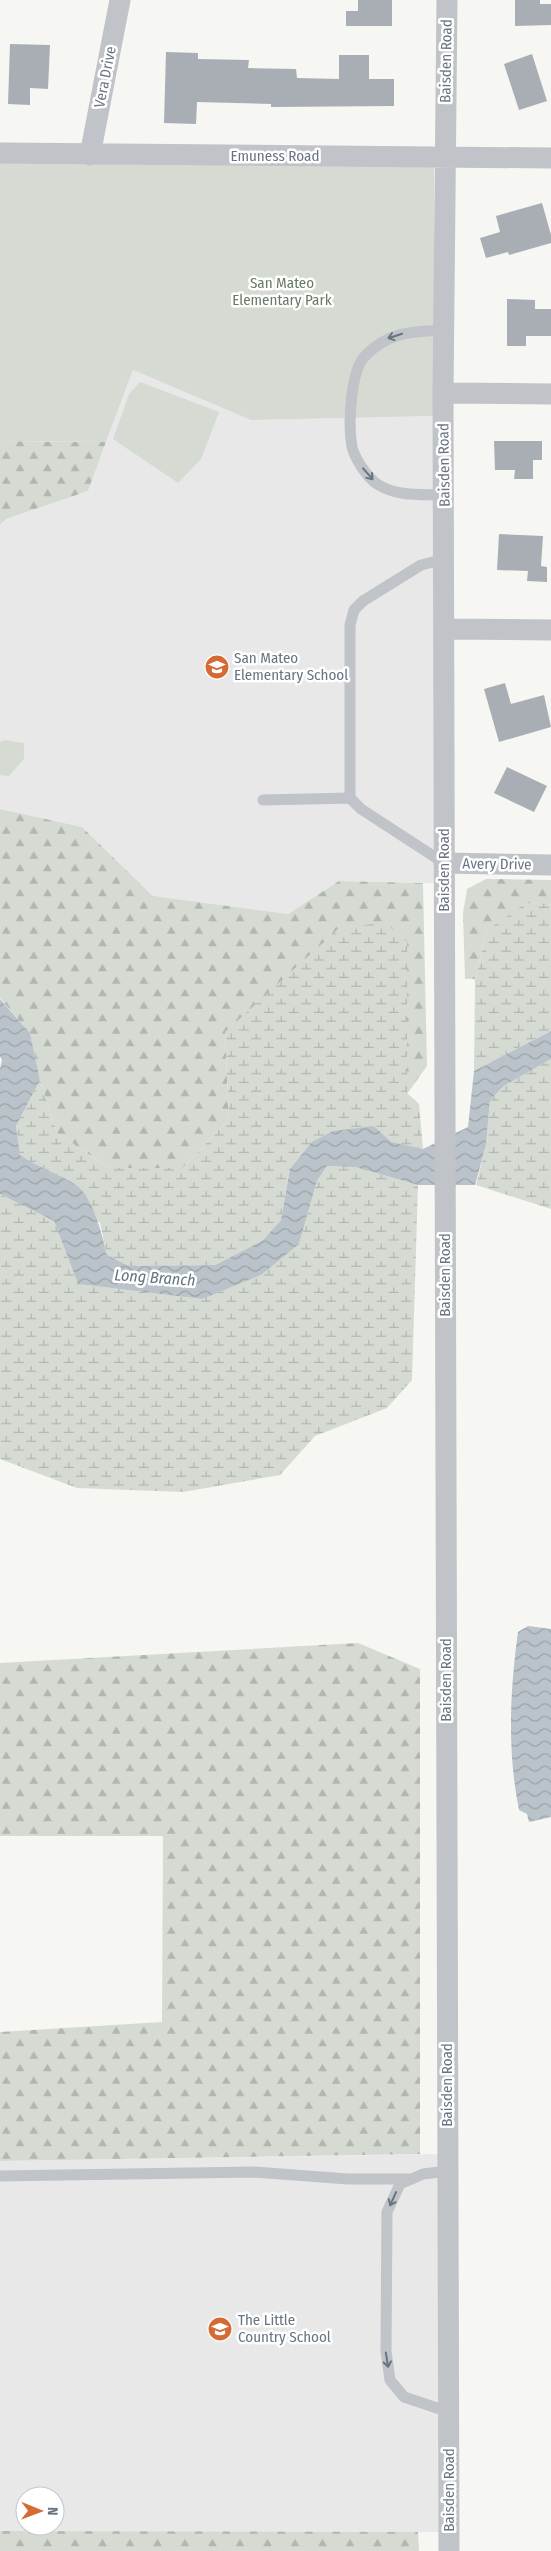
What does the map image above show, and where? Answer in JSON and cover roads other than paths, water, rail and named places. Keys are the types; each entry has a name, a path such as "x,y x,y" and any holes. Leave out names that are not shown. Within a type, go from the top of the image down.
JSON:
{"street":[{"name":"Vera Drive","path":"90,155 120,0"},
{"name":"Baisden Road","path":"447,0 443,393 449,2551"},
{"name":"Emuness Road","path":"0,153 551,158"},
{"path":"443,393 551,394"},
{"path":"445,629 551,630"},
{"name":"Avery Drive","path":"444,863 551,865"}],"lane":[{"path":"443,330 392,335 364,356 352,384 352,447 360,465 376,483 397,493 444,495"},
{"path":"444,559 421,566 389,584 354,610 350,625 350,798 361,809 444,863"},
{"path":"263,800 350,798"},
{"path":"448,2171 423,2174 400,2184 388,2212 386,2351 390,2380 404,2396 449,2412"},
{"path":"0,2176 254,2172 348,2179 412,2179"}],"water":[{"name":"Long Branch","path":"0,999 30,1033 40,1080 16,1126 20,1155 82,1190 96,1217 107,1255 129,1266 215,1265 262,1241 281,1220 290,1169 312,1142 333,1131 374,1126 391,1142 423,1149 468,1127 474,1071 551,1031 551,1059 504,1086 490,1100 486,1145 475,1185 418,1185 355,1167 327,1166 317,1181 299,1244 261,1275 202,1299 78,1284 54,1221 0,1194 0,1069 2,1060 0,1056"},
{"path":"528,1626 551,1629 551,1817 529,1822 527,1814 519,1810 511,1743 513,1676 518,1632"}],"place":[{"name":"San Mateo Elementary School","path":"217,667"},
{"name":"The Little Country School","path":"220,2329"}],"park label":[{"name":"San Mateo Elementary Park","path":"282,292"}]}
